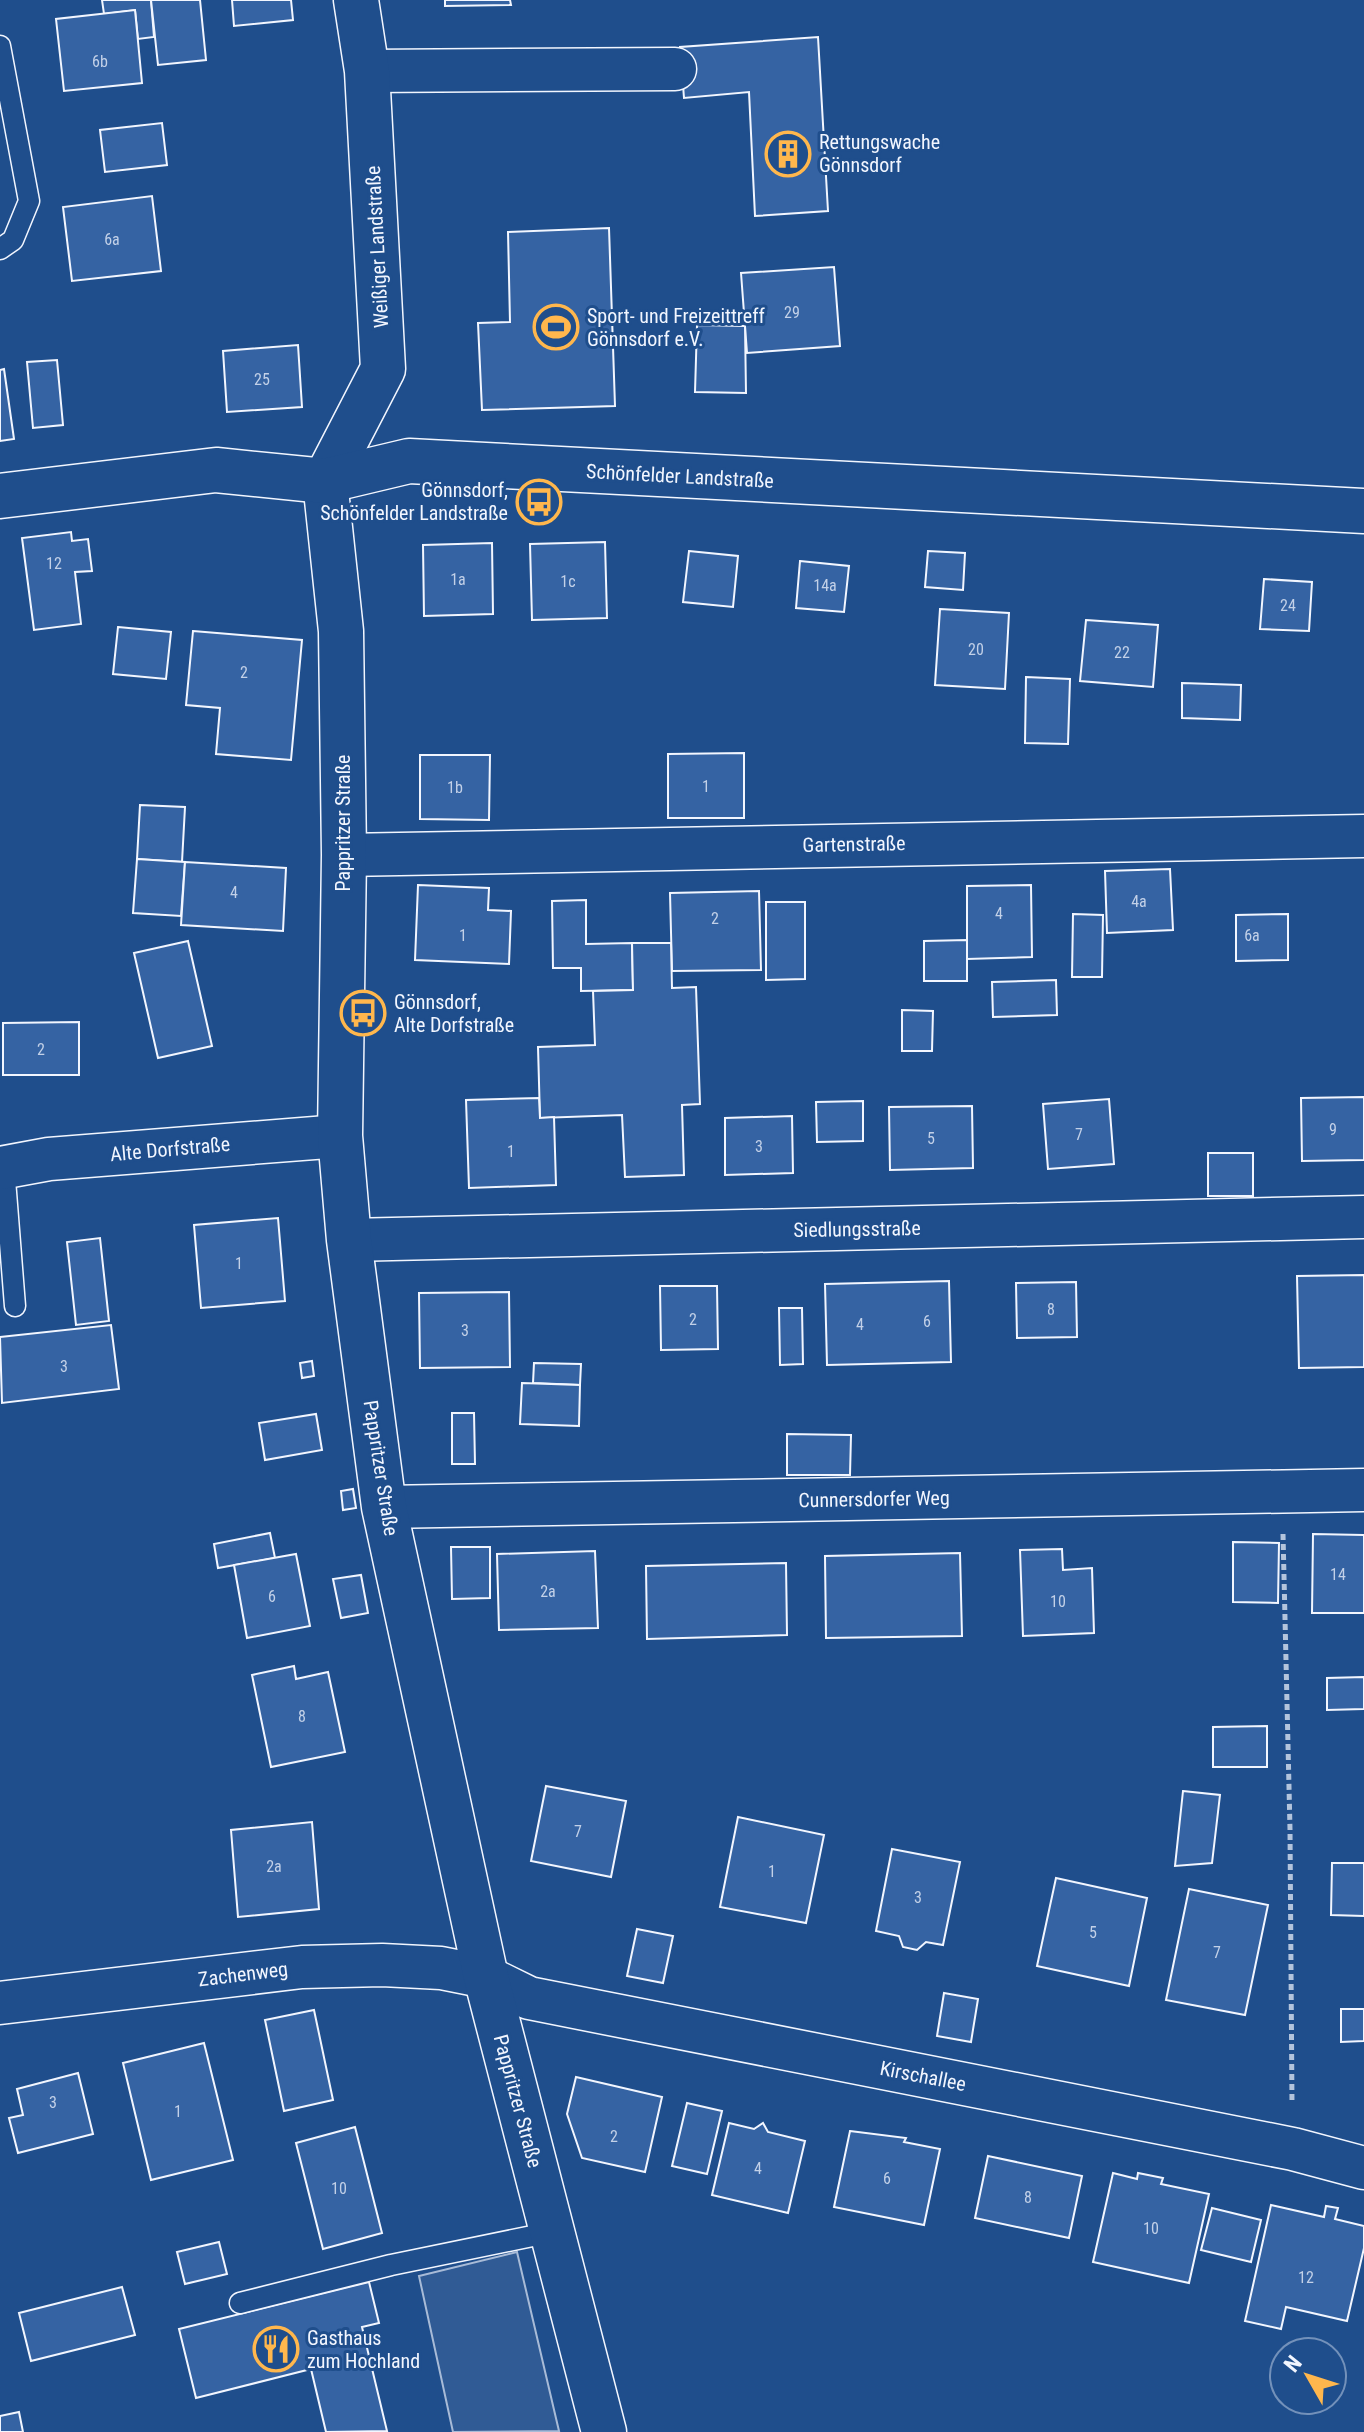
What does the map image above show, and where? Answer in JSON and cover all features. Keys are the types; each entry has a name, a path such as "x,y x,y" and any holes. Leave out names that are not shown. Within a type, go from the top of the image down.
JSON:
{"street":[{"name":"Weißiger Landstraße","path":"325,481 383,369 367,71 356,0"},
{"path":"367,71 675,69"},
{"name":"Schönfelder Landstraße","path":"0,496 216,470 325,481 409,461 1364,511"},
{"name":"Pappritzer Straße","path":"325,481 341,631 344,855 340,1136 349,1240 384,1507 486,1977 604,2432"},
{"name":"Gartenstraße","path":"344,855 1364,836"},
{"name":"Alte Dorfstraße","path":"2,1168 49,1159 340,1136"},
{"name":"Siedlungsstraße","path":"349,1240 1364,1217"},
{"name":"Cunnersdorfer Weg","path":"384,1507 1364,1490"},
{"name":"Zachenweg","path":"0,2003 302,1967 382,1965 441,1968 486,1977"},
{"name":"Kirschallee","path":"486,1977 529,1998 1293,2149 1364,2168"}],"lane":[{"path":"0,46 29,201 13,240 0,249"},
{"path":"2,1168 15,1306"},
{"path":"240,2303 391,2265 552,2232"}],"path":[{"path":"1282,1491 1293,2149"}],"shaded area":[{"path":"517,2252 559,2431 453,2432 419,2276"}],"building":[{"path":"102,0 151,0 154,37 138,39 135,10 104,14"},
{"path":"151,0 200,0 206,60 158,65"},
{"path":"232,0 291,0 293,20 234,26"},
{"path":"445,0 510,0 511,5 445,6"},
{"path":"135,10 142,83 64,91 56,19"},
{"name":"Rettungswache Gönnsdorf","path":"818,37 828,211 755,216 749,92 684,98 680,47"},
{"path":"162,123 167,165 105,172 100,130"},
{"path":"152,196 161,271 72,281 63,207"},
{"path":"609,228 615,406 482,410 478,323 510,322 508,232"},
{"path":"834,267 840,346 747,353 741,273"},
{"path":"697,325 745,326 746,393 695,392"},
{"path":"298,345 302,407 227,412 223,351"},
{"path":"57,360 63,425 33,428 27,362"},
{"path":"4,369 14,439 0,441 0,370"},
{"path":"71,532 72,541 88,539 92,571 75,572 81,624 34,630 22,538"},
{"path":"605,542 607,618 532,620 530,544"},
{"path":"492,543 493,614 424,616 423,545"},
{"path":"689,551 738,556 733,607 683,602"},
{"path":"928,551 965,553 963,590 925,587"},
{"path":"800,561 849,566 844,612 796,608"},
{"path":"1264,579 1312,582 1309,631 1260,629"},
{"path":"940,609 1009,613 1005,689 935,685"},
{"path":"1086,620 1158,625 1153,687 1080,681"},
{"path":"118,627 171,632 166,679 113,674"},
{"path":"193,631 302,640 291,760 216,754 220,708 186,705"},
{"path":"1026,677 1070,679 1068,744 1025,743"},
{"path":"1182,683 1241,685 1240,720 1182,718"},
{"path":"744,753 744,818 668,818 668,754"},
{"path":"420,755 490,755 489,820 420,819"},
{"path":"140,805 185,807 182,862 137,859"},
{"path":"137,859 185,862 181,916 133,913"},
{"path":"185,862 286,868 283,931 181,925"},
{"path":"1170,869 1173,930 1107,933 1105,871"},
{"path":"418,885 489,888 488,910 511,911 509,964 415,960"},
{"path":"1031,885 1032,957 967,959 967,886"},
{"path":"759,891 761,970 672,971 670,893"},
{"path":"586,900 586,944 632,943 633,990 581,991 581,968 553,968 552,901"},
{"path":"766,902 805,902 805,979 766,980"},
{"path":"1073,914 1103,915 1102,977 1072,977"},
{"path":"1288,914 1288,960 1236,961 1236,915"},
{"path":"967,940 967,981 924,981 924,941"},
{"path":"188,941 212,1046 158,1058 134,953"},
{"path":"632,943 671,943 672,988 696,987 700,1104 682,1105 684,1175 625,1177 622,1115 540,1118 538,1047 595,1045 593,991 633,990"},
{"path":"1056,980 1057,1015 993,1017 992,982"},
{"path":"902,1010 933,1011 932,1051 902,1051"},
{"path":"79,1022 79,1075 3,1075 3,1023"},
{"path":"1364,1097 1364,1160 1302,1161 1301,1098"},
{"path":"539,1098 540,1118 554,1117 556,1185 469,1188 466,1100"},
{"path":"1109,1099 1114,1164 1048,1169 1043,1104"},
{"path":"863,1101 863,1141 817,1142 816,1102"},
{"path":"972,1106 973,1168 890,1170 889,1107"},
{"path":"792,1116 793,1173 725,1175 725,1118"},
{"path":"1208,1153 1253,1153 1253,1196 1208,1196"},
{"path":"278,1218 285,1301 201,1308 194,1225"},
{"path":"100,1238 109,1321 76,1325 67,1242"},
{"path":"1364,1275 1364,1367 1299,1368 1297,1276"},
{"path":"949,1281 951,1362 827,1365 825,1284"},
{"path":"1076,1282 1077,1337 1017,1338 1016,1283"},
{"path":"660,1286 717,1286 718,1349 661,1350"},
{"path":"509,1292 510,1367 420,1368 419,1293"},
{"path":"779,1308 802,1308 803,1364 780,1365"},
{"path":"111,1325 119,1389 2,1403 0,1337"},
{"path":"312,1361 314,1376 302,1378 300,1363"},
{"path":"534,1363 581,1364 580,1385 533,1383"},
{"path":"522,1383 580,1385 579,1426 520,1424"},
{"path":"452,1413 474,1413 475,1464 452,1464"},
{"path":"316,1414 322,1450 265,1460 259,1423"},
{"path":"787,1434 851,1435 850,1475 787,1475"},
{"path":"353,1489 356,1508 343,1510 341,1491"},
{"path":"270,1533 275,1558 218,1568 214,1544"},
{"path":"1313,1534 1364,1535 1364,1613 1312,1613"},
{"path":"1233,1542 1279,1543 1278,1603 1233,1602"},
{"path":"451,1547 490,1547 490,1598 452,1599"},
{"path":"1062,1549 1063,1570 1092,1568 1094,1633 1023,1636 1020,1550"},
{"path":"595,1551 598,1628 499,1630 497,1554"},
{"path":"960,1553 962,1636 826,1638 825,1556"},
{"path":"296,1554 310,1626 247,1638 234,1565"},
{"path":"786,1563 787,1635 647,1639 646,1566"},
{"path":"361,1575 368,1613 341,1618 333,1579"},
{"path":"294,1666 296,1679 328,1672 345,1752 271,1767 252,1675"},
{"path":"1364,1677 1364,1709 1327,1710 1327,1678"},
{"path":"1267,1726 1267,1767 1213,1767 1213,1727"},
{"path":"546,1786 626,1801 611,1877 531,1861"},
{"path":"1183,1791 1220,1795 1212,1863 1175,1866"},
{"path":"738,1817 824,1835 806,1923 720,1907"},
{"path":"312,1822 319,1909 238,1917 231,1830"},
{"path":"892,1849 960,1862 943,1945 926,1942 917,1950 903,1947 899,1936 876,1931"},
{"path":"1332,1863 1364,1863 1364,1916 1331,1915"},
{"path":"1056,1878 1147,1898 1129,1986 1037,1966"},
{"path":"1189,1889 1268,1905 1245,2015 1166,2000"},
{"path":"637,1929 673,1936 663,1983 627,1976"},
{"path":"944,1993 978,1999 971,2042 937,2036"},
{"path":"1341,2009 1364,2009 1364,2041 1341,2042"},
{"path":"314,2010 333,2100 284,2111 265,2020"},
{"path":"204,2043 233,2160 151,2180 123,2063"},
{"path":"78,2073 93,2134 18,2153 9,2118 23,2115 17,2089"},
{"path":"576,2077 662,2097 645,2172 582,2158 567,2114"},
{"path":"687,2103 722,2111 707,2174 672,2166"},
{"path":"729,2123 754,2129 763,2123 768,2132 805,2141 788,2213 712,2195"},
{"path":"355,2127 382,2233 323,2249 296,2143"},
{"path":"850,2131 906,2138 904,2142 940,2149 924,2225 834,2207"},
{"path":"988,2156 1082,2176 1069,2238 975,2218"},
{"path":"1113,2173 1137,2179 1138,2173 1163,2178 1161,2184 1209,2194 1189,2283 1093,2262"},
{"path":"1271,2205 1324,2217 1326,2206 1338,2208 1335,2219 1364,2226 1364,2248 1347,2321 1286,2307 1281,2329 1245,2321"},
{"path":"1212,2208 1261,2220 1251,2262 1201,2250"},
{"path":"219,2242 227,2274 185,2284 177,2252"},
{"name":"Gasthaus zum Hochland","path":"369,2282 379,2323 362,2327 387,2431 326,2432 311,2369 196,2398 179,2329"},
{"path":"122,2287 135,2335 31,2361 19,2313"},
{"path":"19,2412 23,2432 0,2432 0,2416"}],"place":[{"name":"Rettungswache Gönnsdorf","path":"788,154"},
{"name":"Sport- und Freizeittreff Gönnsdorf e.V.","path":"556,327"},
{"name":"Gönnsdorf, Schönfelder Landstraße","path":"539,502"},
{"name":"Gönnsdorf, Alte Dorfstraße","path":"363,1013"},
{"name":"Gasthaus zum Hochland","path":"276,2349"}]}
